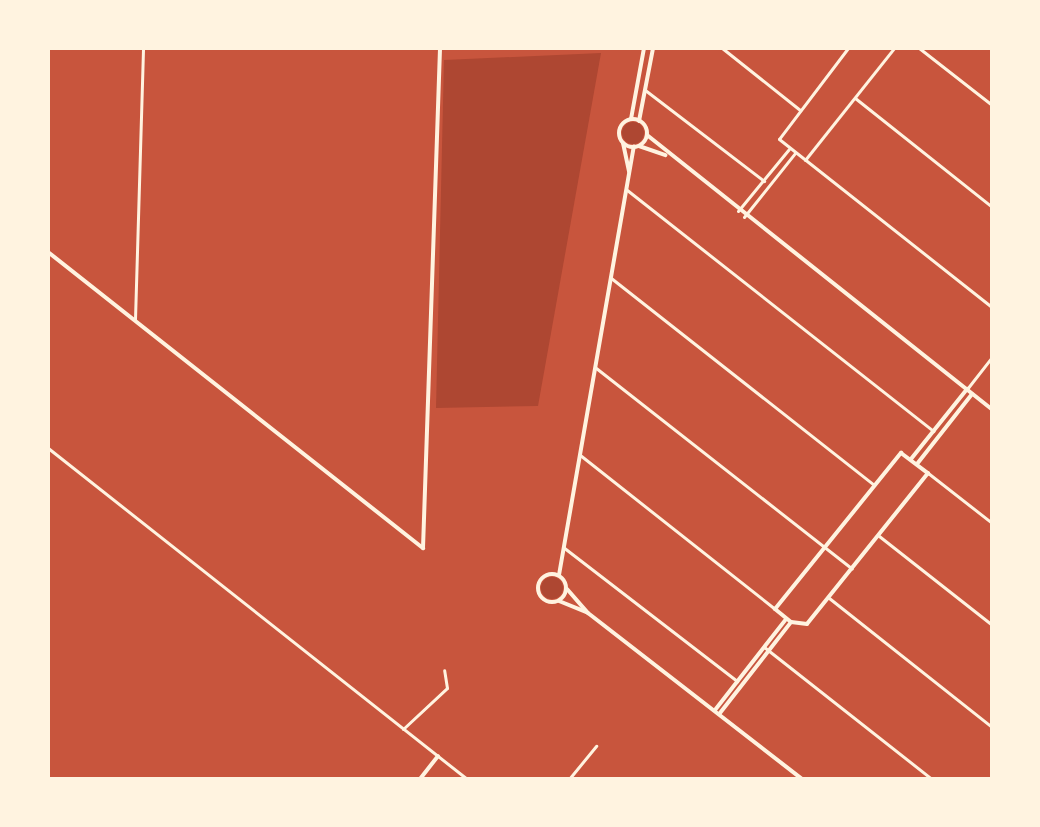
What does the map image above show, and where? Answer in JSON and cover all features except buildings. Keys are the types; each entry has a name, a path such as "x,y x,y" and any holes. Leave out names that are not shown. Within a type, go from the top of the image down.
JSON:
{"street":[{"path":"135,319 143,48"},
{"path":"48,252 425,547 440,48"},
{"path":"629,172 620,127 631,119 644,48"},
{"path":"653,48 639,121 646,135 666,155 744,217 992,409"},
{"path":"722,48 800,110"},
{"path":"848,48 778,139 992,307"},
{"path":"805,160 894,48"},
{"path":"920,48 992,105"},
{"path":"645,90 764,181"},
{"path":"855,98 992,207"},
{"path":"631,119 639,121"},
{"path":"646,135 637,146 629,172 559,575 567,589 588,613 720,713 802,779"},
{"path":"623,143 666,155"},
{"path":"738,212 789,149"},
{"path":"744,217 795,153"},
{"path":"627,190 933,431"},
{"path":"611,278 873,484"},
{"path":"911,459 991,360"},
{"path":"596,368 852,569"},
{"path":"917,464 972,394"},
{"path":"48,448 466,779"},
{"path":"775,609 897,454 911,459 992,523"},
{"path":"580,455 786,619 806,625 830,598 928,472"},
{"path":"879,536 992,625"},
{"path":"563,547 737,681"},
{"path":"559,575 546,575 538,586 542,598 559,601 588,613"},
{"path":"559,601 567,589"},
{"path":"830,598 992,727"},
{"path":"715,710 786,619"},
{"path":"720,713 791,622"},
{"path":"764,647 932,779"},
{"path":"403,729 447,688 444,670"},
{"path":"569,779 596,746"},
{"path":"420,779 438,756"}],"shaded area":[{"path":"601,53 538,406 436,408 444,60"},
{"path":"633,122 641,125 644,133 641,141 633,144 625,141 622,133 625,125"},
{"path":"548,577 556,577 563,584 563,592 556,599 548,599 541,592 541,584"}]}
